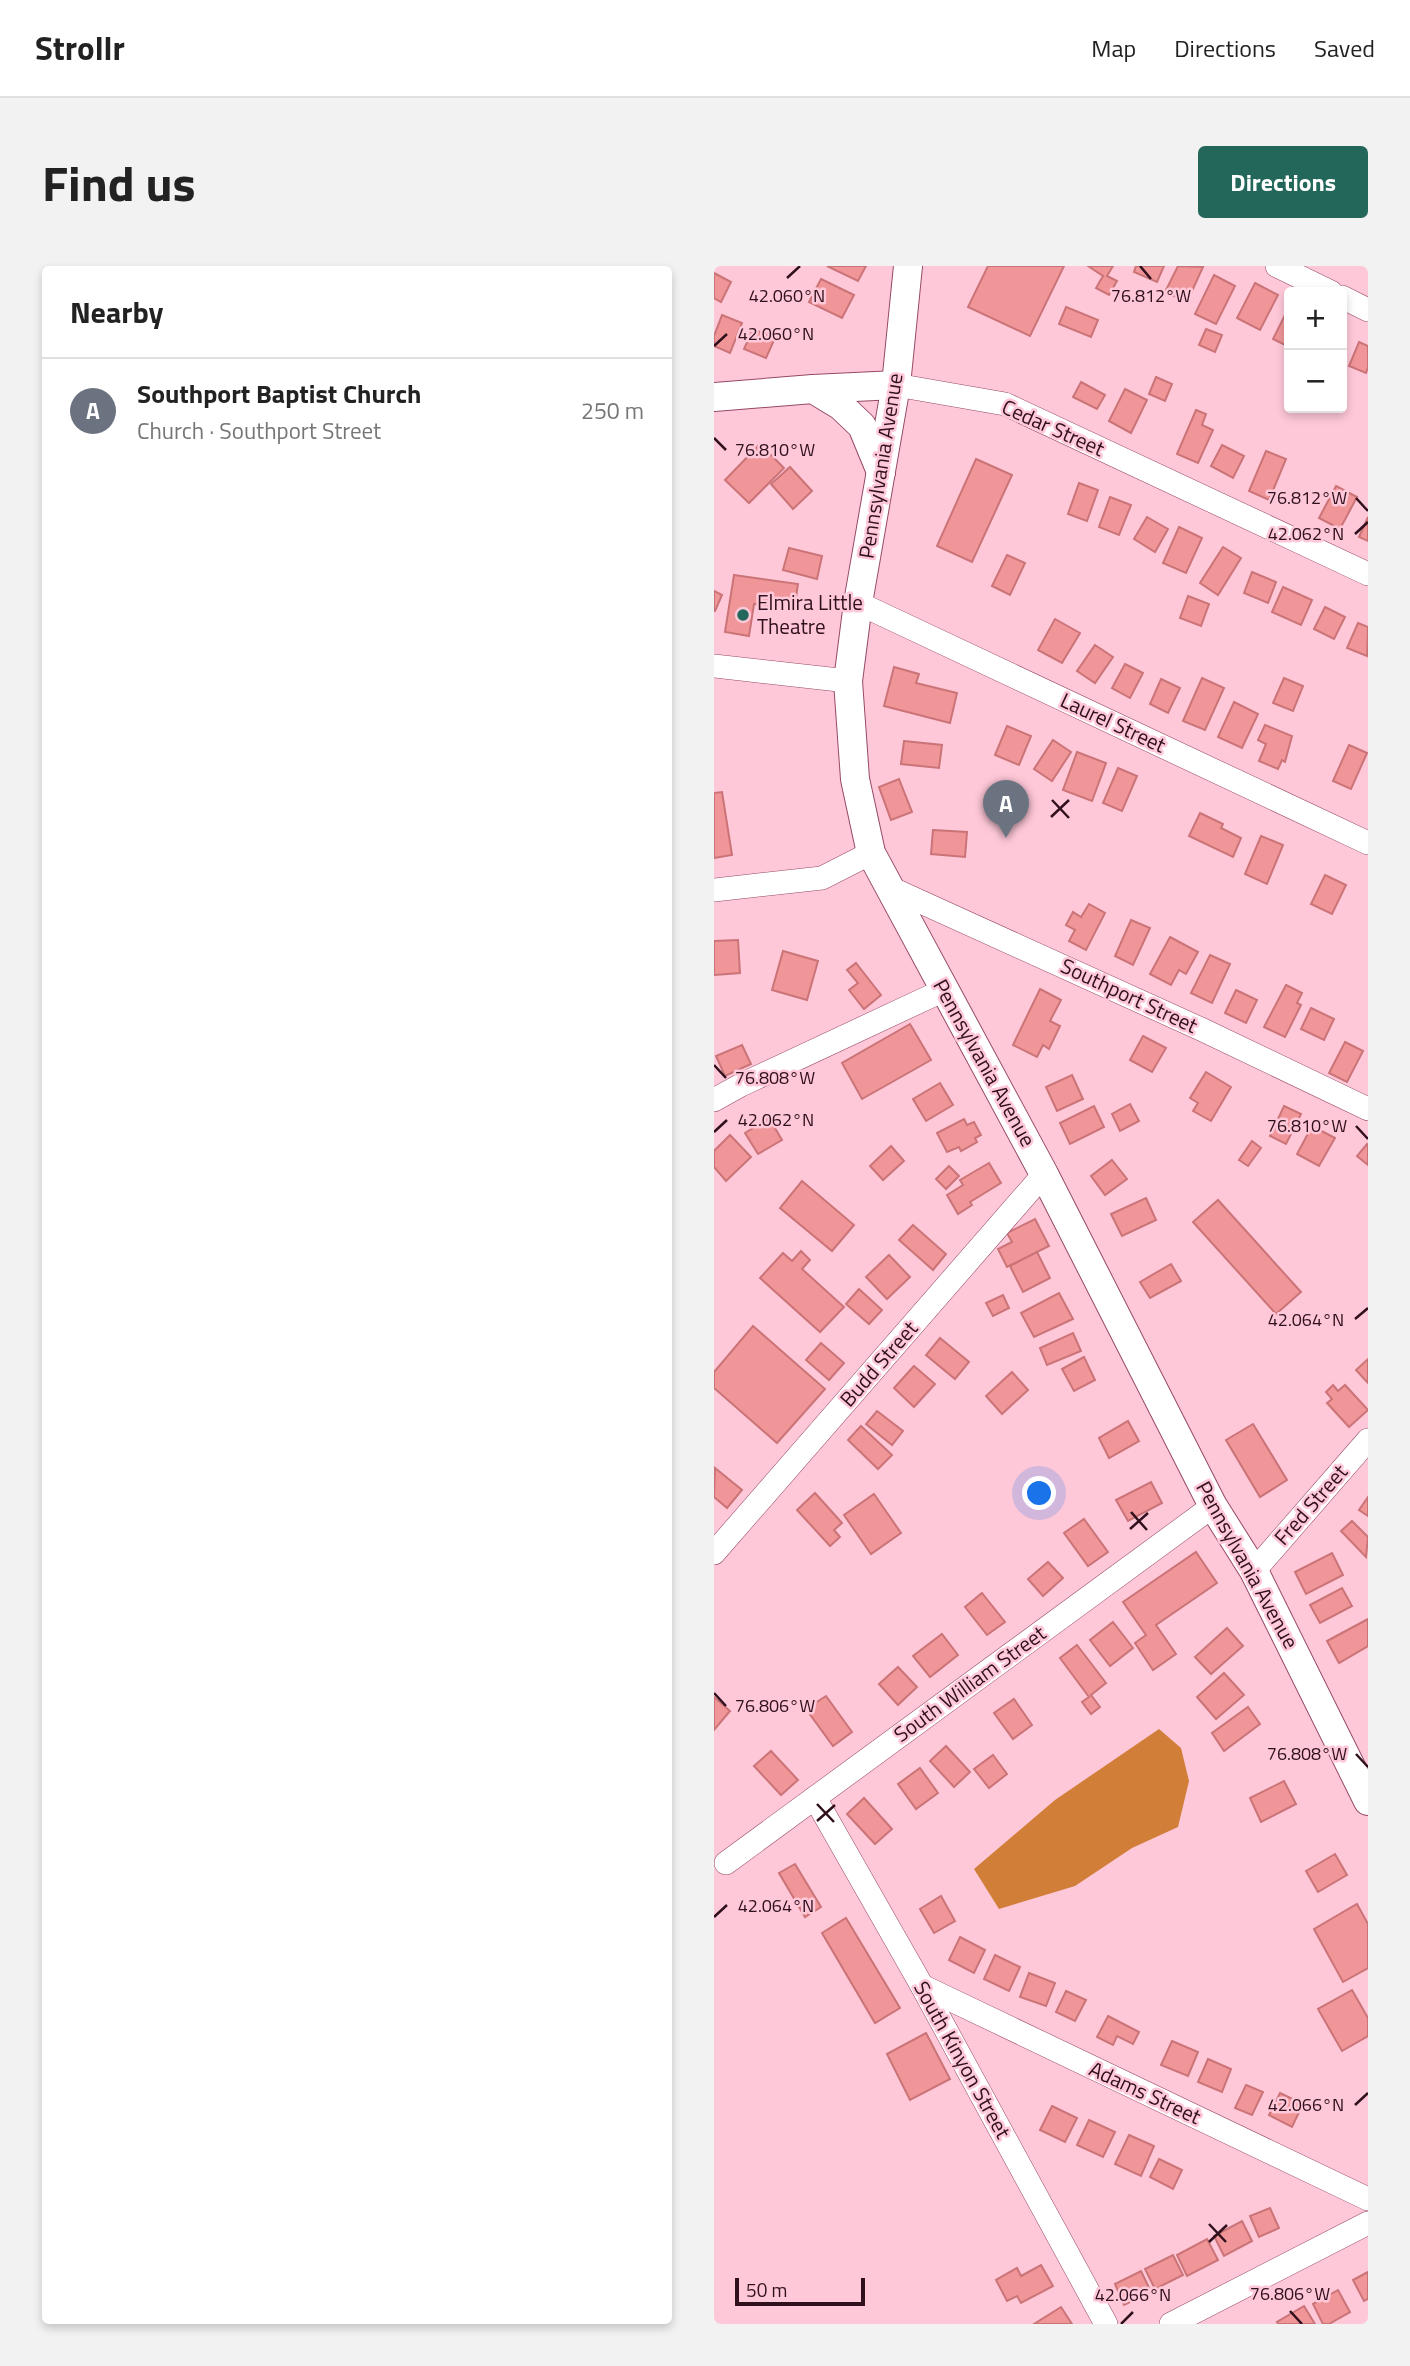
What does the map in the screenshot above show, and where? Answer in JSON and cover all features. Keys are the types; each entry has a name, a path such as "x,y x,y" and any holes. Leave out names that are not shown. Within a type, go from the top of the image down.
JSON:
{"main road":[{"name":"Pennsylvania Avenue","path":"908,266 896,385 858,603 848,681 855,779 871,853 1044,1174 1213,1506 1254,1571 1368,1801"},
{"name":"Cedar Street","path":"714,397 896,385"},
{"path":"813,389 841,406 862,426 881,471"}],"street":[{"path":"1277,266 1321,287"},
{"path":"1347,300 1368,310"},
{"name":"Cedar Street","path":"896,385 1005,404 1368,574"},
{"name":"Laurel Street","path":"858,603 1368,843"},
{"path":"714,666 848,681"},
{"path":"714,890 822,878 871,853"},
{"name":"Southport Street","path":"888,887 1191,1024 1368,1109"},
{"path":"714,1100 944,990"},
{"name":"Budd Street","path":"714,1553 1044,1174"},
{"name":"Fred Street","path":"1254,1571 1368,1440"},
{"name":"South William Street","path":"726,1863 1213,1506"},
{"name":"South Kinyon Street","path":"816,1798 1106,2324"},
{"name":"Adams Street","path":"922,1986 1368,2199"},
{"path":"1171,2324 1368,2223"}],"shaded area":[{"path":"1159,1729 1181,1748 1189,1781 1178,1827 1132,1848 1075,1886 999,1909 974,1869 1055,1800"}],"building":[{"path":"827,266 866,266 858,281"},
{"path":"988,266 1064,266 1030,336 968,307"},
{"path":"1088,266 1113,266 1107,276 1117,281 1109,295 1096,288 1103,276"},
{"path":"1136,266 1164,266 1157,282 1134,272"},
{"path":"1178,266 1203,267 1187,302 1165,292"},
{"path":"714,273 731,282 721,302 714,298"},
{"path":"1214,275 1235,286 1216,324 1195,314"},
{"path":"821,279 854,295 842,318 809,302"},
{"path":"1255,283 1278,295 1260,330 1237,318"},
{"path":"1066,307 1098,320 1091,337 1059,324"},
{"path":"722,315 742,323 730,353 714,346 714,336"},
{"path":"1284,317 1284,344 1273,339"},
{"path":"753,329 775,338 766,358 744,349"},
{"path":"1206,329 1222,335 1215,352 1199,345"},
{"path":"1359,342 1368,346 1366,373 1349,366"},
{"path":"1156,377 1172,384 1165,401 1149,394"},
{"path":"1081,382 1105,395 1097,409 1073,397"},
{"path":"1125,389 1147,400 1131,433 1109,421"},
{"path":"1196,410 1206,414 1202,425 1213,430 1198,463 1177,454"},
{"path":"760,444 784,468 749,503 725,480"},
{"path":"1222,445 1244,456 1233,478 1211,466"},
{"path":"1266,451 1286,459 1269,500 1249,491"},
{"path":"976,459 1012,475 972,562 937,546"},
{"path":"790,467 812,491 793,509 771,484"},
{"path":"1079,483 1098,490 1087,521 1068,514"},
{"path":"1336,486 1357,497 1340,529 1319,518"},
{"path":"1110,497 1131,505 1119,535 1099,527"},
{"path":"1147,517 1168,529 1155,552 1134,539"},
{"path":"1368,517 1368,541 1359,537"},
{"path":"1179,527 1202,538 1186,573 1163,563"},
{"path":"1223,547 1241,558 1218,595 1200,583"},
{"path":"789,548 822,556 817,579 783,570"},
{"path":"1007,555 1025,563 1010,595 992,586"},
{"path":"1252,572 1276,582 1268,603 1244,593"},
{"path":"734,575 798,584 794,610 754,604 749,636 725,632"},
{"path":"1283,587 1312,600 1301,625 1272,612"},
{"path":"714,591 722,595 715,611 714,611"},
{"path":"1188,596 1209,604 1201,626 1180,618"},
{"path":"1325,607 1345,617 1334,639 1314,629"},
{"path":"1055,619 1080,633 1062,663 1038,650"},
{"path":"1358,623 1368,627 1367,656 1347,648"},
{"path":"1095,645 1113,657 1095,683 1077,671"},
{"path":"1125,664 1143,673 1130,698 1112,688"},
{"path":"894,667 919,674 916,683 957,693 950,723 884,706"},
{"path":"1202,678 1224,688 1205,730 1183,721"},
{"path":"1284,678 1303,686 1293,711 1273,703"},
{"path":"1161,679 1180,688 1168,713 1150,704"},
{"path":"1234,702 1258,714 1242,748 1218,737"},
{"path":"1265,725 1292,736 1285,762 1282,760 1278,769 1259,761 1266,744 1258,740"},
{"path":"1007,726 1031,736 1019,765 995,755"},
{"path":"1053,740 1071,752 1052,781 1034,769"},
{"path":"904,741 942,745 939,768 901,764"},
{"path":"1349,745 1367,753 1351,789 1333,781"},
{"path":"1077,752 1106,763 1092,801 1063,790"},
{"path":"1118,768 1137,776 1122,811 1103,803"},
{"path":"899,779 912,812 891,820 879,787"},
{"path":"722,792 732,855 714,858 714,793"},
{"path":"1200,813 1223,824 1221,828 1241,838 1233,857 1189,836"},
{"path":"933,830 967,832 965,857 931,854"},
{"path":"1261,836 1283,845 1267,884 1245,874"},
{"path":"1325,875 1346,885 1332,914 1311,904"},
{"path":"1089,904 1105,913 1086,950 1069,941 1075,930 1066,925 1073,912 1081,917"},
{"path":"1131,920 1150,928 1133,965 1115,956"},
{"path":"1170,937 1198,952 1186,974 1179,970 1171,985 1150,974"},
{"path":"738,940 740,973 714,975 714,941"},
{"path":"783,951 818,961 807,1000 772,990"},
{"path":"1210,955 1230,964 1212,1003 1191,993"},
{"path":"856,963 881,995 864,1009 849,990 858,983 847,970"},
{"path":"1286,985 1302,993 1297,1003 1301,1005 1285,1037 1264,1027"},
{"path":"1040,989 1061,1000 1050,1021 1060,1026 1049,1049 1043,1045 1037,1057 1013,1045"},
{"path":"1236,990 1257,1000 1246,1023 1225,1013"},
{"path":"1311,1008 1334,1019 1324,1040 1301,1029"},
{"path":"910,1024 931,1060 862,1099 842,1063"},
{"path":"1143,1036 1166,1048 1152,1072 1130,1060"},
{"path":"1345,1042 1363,1051 1347,1082 1329,1073"},
{"path":"742,1045 751,1064 725,1076 716,1056"},
{"path":"1206,1072 1231,1087 1211,1121 1193,1111 1198,1103 1190,1098"},
{"path":"1072,1075 1083,1099 1057,1111 1046,1087"},
{"path":"940,1083 953,1105 926,1121 913,1099"},
{"path":"1130,1104 1139,1121 1120,1131 1112,1114"},
{"path":"1094,1106 1104,1127 1070,1144 1060,1123"},
{"path":"1284,1106 1301,1114 1286,1144 1270,1136"},
{"path":"769,1118 782,1140 758,1154 745,1133"},
{"path":"964,1119 967,1125 974,1122 981,1135 975,1138 977,1142 961,1151 959,1147 947,1152 937,1133"},
{"path":"1312,1126 1335,1138 1319,1166 1297,1154"},
{"path":"730,1135 751,1157 726,1181 714,1167 714,1151"},
{"path":"1252,1141 1261,1148 1248,1166 1239,1160"},
{"path":"1368,1145 1368,1165 1357,1156"},
{"path":"891,1146 904,1161 883,1180 870,1166"},
{"path":"1112,1160 1127,1179 1105,1195 1091,1176"},
{"path":"989,1163 1001,1183 970,1202 972,1205 958,1214 947,1195 963,1185 960,1180"},
{"path":"949,1166 959,1176 946,1189 936,1179"},
{"path":"802,1181 854,1225 832,1251 780,1208"},
{"path":"1146,1198 1156,1220 1122,1236 1111,1214"},
{"path":"1218,1200 1301,1292 1276,1314 1193,1222"},
{"path":"1035,1219 1049,1246 1007,1267 998,1249 1012,1242 1007,1233"},
{"path":"913,1225 946,1254 933,1270 899,1240"},
{"path":"801,1251 810,1260 802,1269 844,1307 820,1332 760,1278 783,1253 792,1261"},
{"path":"1037,1252 1050,1278 1023,1292 1010,1266"},
{"path":"889,1255 910,1277 887,1299 866,1277"},
{"path":"1171,1264 1181,1281 1150,1298 1140,1282"},
{"path":"859,1289 882,1310 869,1324 846,1304"},
{"path":"1059,1293 1073,1319 1034,1337 1021,1313"},
{"path":"1003,1295 1009,1308 993,1316 986,1303"},
{"path":"753,1326 825,1389 777,1443 714,1388 714,1372"},
{"path":"1073,1333 1081,1351 1047,1365 1040,1348"},
{"path":"940,1338 969,1362 955,1379 926,1355"},
{"path":"821,1343 844,1363 829,1380 806,1360"},
{"path":"1084,1357 1095,1380 1074,1391 1062,1369"},
{"path":"1368,1359 1368,1383 1356,1370"},
{"path":"914,1366 935,1384 914,1407 894,1388"},
{"path":"1012,1372 1028,1390 1002,1414 986,1396"},
{"path":"1333,1385 1338,1391 1345,1385 1368,1410 1349,1427 1327,1403 1332,1399 1326,1392"},
{"path":"877,1411 903,1431 892,1445 866,1424"},
{"path":"1128,1421 1139,1441 1109,1458 1099,1438"},
{"path":"1253,1424 1287,1480 1260,1497 1226,1440"},
{"path":"861,1426 892,1455 878,1469 848,1440"},
{"path":"715,1468 742,1490 727,1508 714,1497"},
{"path":"1151,1482 1162,1503 1128,1521 1116,1500"},
{"path":"815,1493 842,1523 834,1530 840,1537 830,1546 797,1510"},
{"path":"874,1494 901,1533 871,1554 844,1515"},
{"path":"1368,1497 1368,1516 1359,1510"},
{"path":"1084,1519 1108,1552 1088,1566 1064,1533"},
{"path":"1352,1521 1368,1537 1366,1557 1341,1531"},
{"path":"1196,1552 1217,1583 1156,1625 1176,1654 1153,1670 1135,1643 1146,1635 1123,1602"},
{"path":"1332,1553 1343,1575 1306,1594 1295,1572"},
{"path":"1048,1562 1063,1578 1043,1596 1028,1579"},
{"path":"1342,1588 1352,1606 1320,1623 1310,1605"},
{"path":"982,1593 1005,1622 987,1635 965,1607"},
{"path":"1368,1619 1368,1646 1339,1663 1327,1641"},
{"path":"1113,1622 1133,1648 1110,1666 1090,1640"},
{"path":"1227,1628 1243,1646 1211,1674 1195,1657"},
{"path":"942,1634 958,1655 930,1677 913,1656"},
{"path":"1077,1645 1106,1683 1091,1695 1100,1707 1091,1714 1082,1702 1089,1697 1060,1658"},
{"path":"898,1667 917,1687 898,1705 879,1684"},
{"path":"1224,1673 1244,1695 1216,1719 1197,1697"},
{"path":"826,1696 852,1732 833,1746 806,1709"},
{"path":"714,1697 730,1711 714,1730"},
{"path":"1014,1699 1032,1725 1013,1739 994,1713"},
{"path":"1248,1707 1260,1724 1224,1751 1212,1733"},
{"path":"946,1746 970,1772 954,1787 930,1761"},
{"path":"771,1751 798,1780 781,1795 754,1766"},
{"path":"993,1755 1007,1774 989,1788 974,1769"},
{"path":"920,1768 938,1793 916,1809 898,1784"},
{"path":"1284,1781 1296,1804 1261,1822 1250,1798"},
{"path":"864,1798 892,1829 875,1844 847,1814"},
{"path":"1335,1854 1347,1875 1318,1892 1306,1871"},
{"path":"795,1864 821,1907 805,1917 779,1873"},
{"path":"941,1896 955,1921 934,1933 920,1909"},
{"path":"1357,1904 1368,1924 1368,1968 1343,1982 1314,1929"},
{"path":"846,1918 900,2008 875,2023 822,1933"},
{"path":"960,1937 985,1950 974,1973 949,1960"},
{"path":"995,1955 1020,1967 1009,1991 984,1979"},
{"path":"1029,1973 1055,1983 1046,2006 1020,1997"},
{"path":"1352,1990 1368,2018 1368,2036 1342,2051 1318,2009"},
{"path":"1066,1991 1086,2000 1075,2021 1056,2012"},
{"path":"1108,2016 1139,2032 1133,2044 1117,2036 1113,2045 1097,2037"},
{"path":"926,2033 950,2079 910,2100 887,2054"},
{"path":"1172,2041 1198,2052 1188,2076 1161,2065"},
{"path":"1208,2059 1231,2069 1222,2092 1198,2082"},
{"path":"1246,2085 1263,2092 1252,2115 1235,2108"},
{"path":"1280,2093 1303,2104 1292,2127 1269,2115"},
{"path":"1052,2106 1077,2118 1065,2142 1040,2130"},
{"path":"1089,2120 1115,2132 1103,2157 1077,2145"},
{"path":"1129,2135 1154,2146 1141,2176 1115,2164"},
{"path":"1159,2159 1182,2170 1173,2189 1150,2177"},
{"path":"1270,2208 1279,2228 1259,2237 1250,2216"},
{"path":"1242,2221 1252,2241 1224,2256 1214,2236"},
{"path":"1207,2239 1218,2260 1187,2276 1177,2255"},
{"path":"1173,2255 1183,2275 1155,2289 1145,2269"},
{"path":"1041,2265 1053,2286 1021,2303 1017,2296 1007,2301 996,2280 1017,2268 1021,2276"},
{"path":"1141,2271 1151,2292 1124,2305 1115,2284"},
{"path":"1368,2272 1368,2299 1364,2301 1353,2280"},
{"path":"1338,2290 1350,2312 1329,2324 1323,2324 1313,2304"},
{"path":"1304,2306 1315,2324 1278,2324 1277,2322"},
{"path":"1061,2307 1072,2324 1034,2324"}],"place":[{"name":"Elmira Little Theatre","path":"743,615"},
{"name":"Southport Baptist Church","path":"1006,838"}]}
